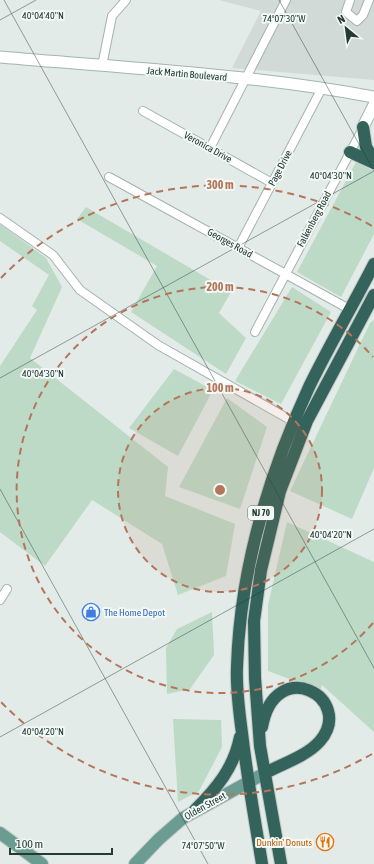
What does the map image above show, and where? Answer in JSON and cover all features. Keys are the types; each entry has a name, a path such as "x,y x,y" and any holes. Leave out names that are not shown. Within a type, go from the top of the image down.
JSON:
{"highway":[{"path":"363,127 366,147 374,162"},
{"path":"350,152 374,162"},
{"name":"NJ 70","path":"262,864 248,784 238,706 237,667 244,593 251,551 271,479 294,422 310,386 374,264"},
{"name":"NJ 70","path":"281,864 260,746 255,678 254,621 261,570 280,491 307,421 374,295"},
{"path":"260,746 266,712 272,701 280,693 294,688 309,690 317,693 325,703 328,724 320,742 307,752 265,773"},
{"path":"195,810 227,773 235,756 241,728"}],"main road":[{"name":"Olden Street","path":"135,864 170,828 195,810 248,784 265,773"},
{"path":"0,833 42,864"}],"street":[{"path":"102,66 112,16 126,0"},
{"path":"210,148 286,0"},
{"path":"350,0 346,12 357,21 362,16 369,0"},
{"name":"Jack Martin Boulevard","path":"0,57 246,79 322,88 374,97"},
{"name":"Page Drive","path":"238,248 322,88"},
{"name":"Falkenberg Road","path":"255,332 374,105"},
{"name":"Veronica Drive","path":"143,111 272,183"},
{"name":"Georges Road","path":"109,177 351,310"},
{"path":"0,218 53,255 80,290 158,345 294,422"},
{"path":"0,600 7,589"}],"shaded area":[{"path":"219,0 374,0 374,80 232,68 261,11"}],"green space":[{"path":"356,162 374,171 374,234 341,297 297,272"},
{"path":"86,207 231,292 219,313 246,338 226,374 131,312 157,266 77,219"},
{"path":"0,224 46,258 62,287 30,358 168,467 165,496 235,524 226,576 178,595 162,544 92,500 45,566 0,532 0,366 37,310 32,306 49,275 0,241"},
{"path":"292,287 331,312 281,404 235,381"},
{"path":"374,320 374,468 352,519 290,491 370,323"},
{"path":"174,369 213,390 178,456 129,428"},
{"path":"227,398 267,427 240,509 179,487"},
{"path":"287,522 374,562 374,732 322,685 320,690 268,671 268,605"},
{"path":"212,612 214,655 190,689 167,694 166,648 177,629"},
{"path":"173,719 221,720 222,747 199,791 178,802"}],"place":[{"name":"The Home Depot","path":"91,612"},
{"name":"Dunkin' Donuts","path":"325,842"}]}
